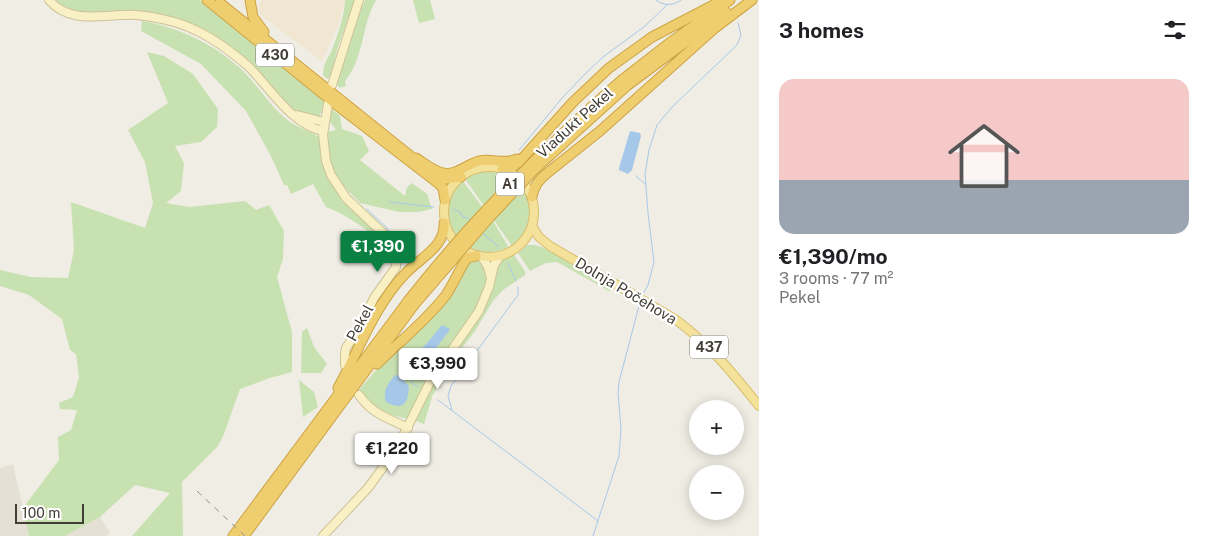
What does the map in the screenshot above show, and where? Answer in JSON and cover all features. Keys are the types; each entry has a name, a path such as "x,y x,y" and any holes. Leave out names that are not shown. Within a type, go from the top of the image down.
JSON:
{"highway":[{"name":"430","path":"207,0 357,122 439,184 445,194 445,200"},
{"name":"430","path":"217,0 424,166 442,178 450,179 461,176"},
{"path":"250,0 253,17 275,46"},
{"path":"502,169 516,165 573,102 609,68 652,37 723,0"},
{"name":"A1","path":"626,82 668,44 730,0"},
{"name":"A1","path":"626,82 746,0"},
{"path":"532,196 538,181 600,131 715,28 752,0"},
{"name":"Viadukt Pekel","path":"411,303 449,250 490,205 560,135 626,82"},
{"path":"409,154 446,174 467,165 488,160 513,161 531,148"},
{"path":"322,416 325,405 338,387 369,326 385,300 402,276 441,241 444,233 444,223"},
{"path":"355,393 374,366 437,306 467,258 479,256"},
{"name":"A1","path":"244,536 355,393 411,303"},
{"name":"A1","path":"233,536 322,416 411,303"}],"main road":[{"path":"49,0 59,9 76,16 147,16 195,30 220,44 242,61 291,112 323,126"},
{"path":"332,85 359,0"},
{"name":"Pekel","path":"328,104 323,126 326,161 338,187 346,198 385,234 396,252 396,268 374,298 359,328 346,348 346,365"},
{"name":"430","path":"461,176 478,168 492,167 502,169"},
{"path":"461,176 451,186 445,200 444,223 454,242 463,250 479,256 500,256 514,250 523,242 532,226 535,214 532,196 522,181 502,169"},
{"name":"Dolnja Počehova","path":"532,226 539,237 550,246 674,319 699,338 727,366 759,406"},
{"name":"Dolnja Počehova","path":"523,242 537,241 550,246"},
{"path":"479,256 488,268 490,280"},
{"path":"324,536 372,482 397,448 438,367 479,311 494,265 500,256"},
{"path":"355,393 373,412 408,428"}],"shaded area":[{"path":"262,0 345,0 337,29 322,61 263,17 257,9"},
{"path":"13,464 29,536 0,536 0,468"},
{"path":"100,517 110,533 106,536 65,536"}],"green space":[{"path":"54,0 200,0 316,92 325,101 319,118 296,112 243,59 165,16 80,14 62,8"},
{"path":"345,0 354,0 354,3 338,46 331,75 327,79 323,75 324,67 338,31"},
{"path":"365,0 376,0 371,10 360,51 345,81 346,86 339,88 337,83 358,16"},
{"path":"413,0 430,0 435,19 419,23"},
{"path":"142,21 182,32 207,44 241,69 285,118 319,137 326,171 389,245 384,247 358,224 326,207 313,184 291,194 287,185 284,185 271,156 246,111 201,64 141,31"},
{"path":"147,52 164,56 193,74 218,109 217,127 201,142 175,146 184,163 181,191 166,203 189,207 245,201 256,210 269,205 284,231 283,259 277,277 292,332 292,372 240,389 218,446 182,482 183,536 132,536 170,493 135,485 100,517 65,536 29,536 23,508 59,460 58,437 71,430 77,410 60,409 59,403 73,397 79,377 76,354 70,350 62,319 29,295 0,286 0,270 31,277 68,278 74,250 71,202 145,228 153,203 145,162 128,130 168,103"},
{"path":"332,109 340,116 342,129 362,136 369,151 360,160 405,196 407,187 412,183 427,194 432,209 418,212 399,212 360,203 339,182 329,157 328,132 336,130 328,119"},
{"path":"487,171 501,174 513,180 528,199 530,211 528,223 522,235 512,246 465,179 472,174"},
{"path":"462,180 493,221 509,248 493,252 478,250 465,244 456,235 450,222 448,208 452,194"},
{"path":"527,245 542,247 588,274 613,286 613,290 609,291 557,262 546,263 530,271 518,253"},
{"path":"514,255 525,271 525,275 503,290 493,301 475,331 449,365 433,395 431,395 424,424 416,421 434,380 473,326 495,269 500,261"},
{"path":"476,260 483,264 487,274 486,287 481,300 466,327 431,374 408,419 386,414 374,408 359,390 468,262"},
{"path":"307,328 314,347 327,364 321,373 301,373 302,332"},
{"path":"299,380 314,392 318,407 303,417"}],"water":[{"path":"630,131 640,133 641,136 632,170 628,174 619,170 619,168"},
{"path":"442,325 450,329 449,331 418,375 414,375 407,367 407,363"},
{"path":"395,375 399,376 409,386 408,397 401,406 386,402 385,398 386,387"}],"waterway":[{"path":"656,0 668,4 681,0"},
{"path":"519,150 563,97 585,74 603,57 645,26 668,4"},
{"path":"642,296 648,285 654,262 645,174 649,150 657,125 673,106 737,45 741,35 738,23"},
{"path":"636,176 645,184"},
{"path":"390,202 434,207"},
{"path":"367,209 400,244"},
{"path":"453,209 460,212 463,217 468,218 471,222"},
{"path":"481,232 498,246"},
{"path":"403,247 407,253 403,257 405,263"},
{"path":"508,263 516,281"},
{"path":"452,410 448,396 451,386 518,295 518,287"},
{"path":"593,536 619,456 621,429 619,382 640,302"},
{"path":"405,375 418,387"},
{"path":"438,400 598,521"}],"railway":[{"path":"197,491 245,536"}]}
